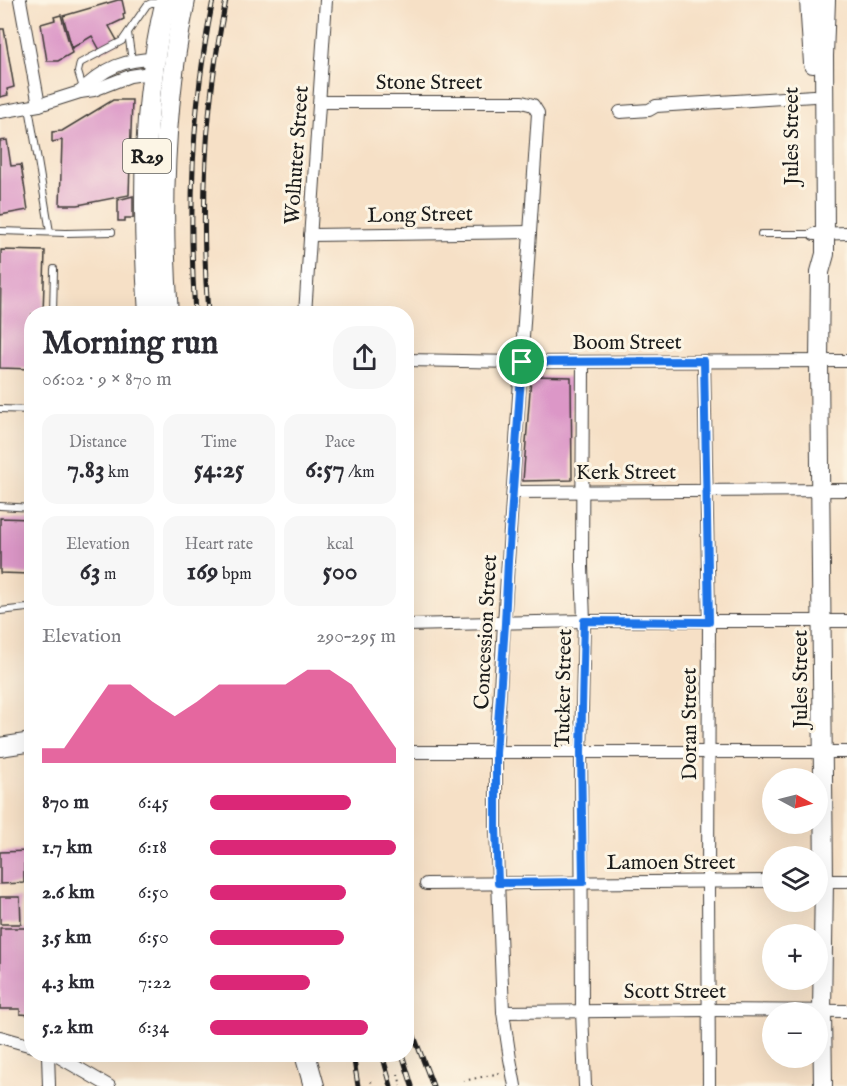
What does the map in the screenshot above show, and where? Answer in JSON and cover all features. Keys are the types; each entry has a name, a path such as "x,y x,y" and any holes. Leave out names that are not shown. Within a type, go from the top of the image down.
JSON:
{"main road":[{"name":"R29","path":"168,306 164,241 165,168 173,66 185,0"},
{"name":"Jules Street","path":"809,0 820,234"},
{"name":"Jules Street","path":"821,846 823,753 820,272 814,254 820,234 826,0"},
{"name":"R29","path":"149,306 145,231 146,170 153,65 165,2"},
{"path":"0,747 24,743"},
{"name":"Jules Street","path":"820,912 822,1002"},
{"path":"307,1062 314,1086"},
{"name":"Jules Street","path":"823,1068 823,1086"}],"street":[{"path":"20,0 34,106"},
{"name":"Wolhuter Street","path":"306,306 326,0"},
{"path":"83,90 108,69 132,61 173,66"},
{"path":"0,112 34,106 83,90 94,90 153,65"},
{"path":"620,112 649,110 656,106 814,96"},
{"name":"Stone Street","path":"320,102 522,102 536,108"},
{"name":"Concession Street","path":"515,1086 503,1012 496,828 496,753 539,121 536,108"},
{"name":"Long Street","path":"310,235 530,232"},
{"path":"820,234 847,233"},
{"name":"Boom Street","path":"414,360 847,361"},
{"name":"Doran Street","path":"704,361 709,622 709,1086"},
{"name":"Tucker Street","path":"583,362 584,621 581,752 582,1011 585,1086"},
{"name":"Kerk Street","path":"513,492 847,490"},
{"path":"414,625 584,621 847,621"},
{"path":"414,752 847,752"},
{"name":"Lamoen Street","path":"426,884 762,881"},
{"path":"828,881 847,881"},
{"name":"Scott Street","path":"503,1012 762,1010"},
{"name":"Scott Street","path":"828,1011 847,1011"},
{"path":"0,1037 24,1044"},
{"path":"48,1062 49,1086"},
{"path":"68,1062 109,1086"}],"lane":[{"path":"83,90 78,72 80,63 120,42 145,6 165,2"},
{"path":"128,32 132,61"},
{"path":"34,106 50,232"},
{"path":"0,231 112,232"},
{"path":"761,234 820,234"},
{"path":"53,306 54,269"},
{"path":"0,409 24,410"},
{"path":"0,506 24,508"},
{"path":"0,611 24,608"}],"path":[{"path":"463,1081 512,1071"},
{"path":"398,1074 401,1086"},
{"path":"371,1080 372,1086"}],"building":[{"path":"122,0 124,19 109,26 118,42 101,52 92,36 72,48 63,16"},
{"path":"61,15 72,53 58,61 47,61 41,24 55,20 54,17"},
{"path":"0,29 4,29 14,87 7,89 8,95 0,97"},
{"path":"113,100 132,100 129,195 78,205 60,205 62,140 52,142 52,132 62,131"},
{"path":"7,140 11,166 21,165 28,210 0,215 0,141"},
{"path":"133,196 133,218 118,221 118,200"},
{"path":"1,250 45,251 43,306 24,306 24,369 0,368"},
{"path":"533,376 571,377 572,480 523,481 531,378"},
{"path":"0,518 24,519 24,574 0,573"},
{"path":"24,851 24,883 0,884 0,852"},
{"path":"0,897 20,897 21,924 0,924"},
{"path":"0,928 24,928 24,1014 20,1014 20,1009 0,1009"}],"railway":[{"path":"195,306 192,196 196,117 213,0"},
{"path":"208,306 204,235 206,156 213,78 226,0"},
{"path":"414,1036 433,1086"},
{"path":"354,1062 358,1086"},
{"path":"384,1062 391,1086"},
{"path":"404,1062 412,1086"}],"route":[{"path":"704,361 709,622 584,621 581,752 583,882 498,883 496,753 522,362 704,361"}]}
